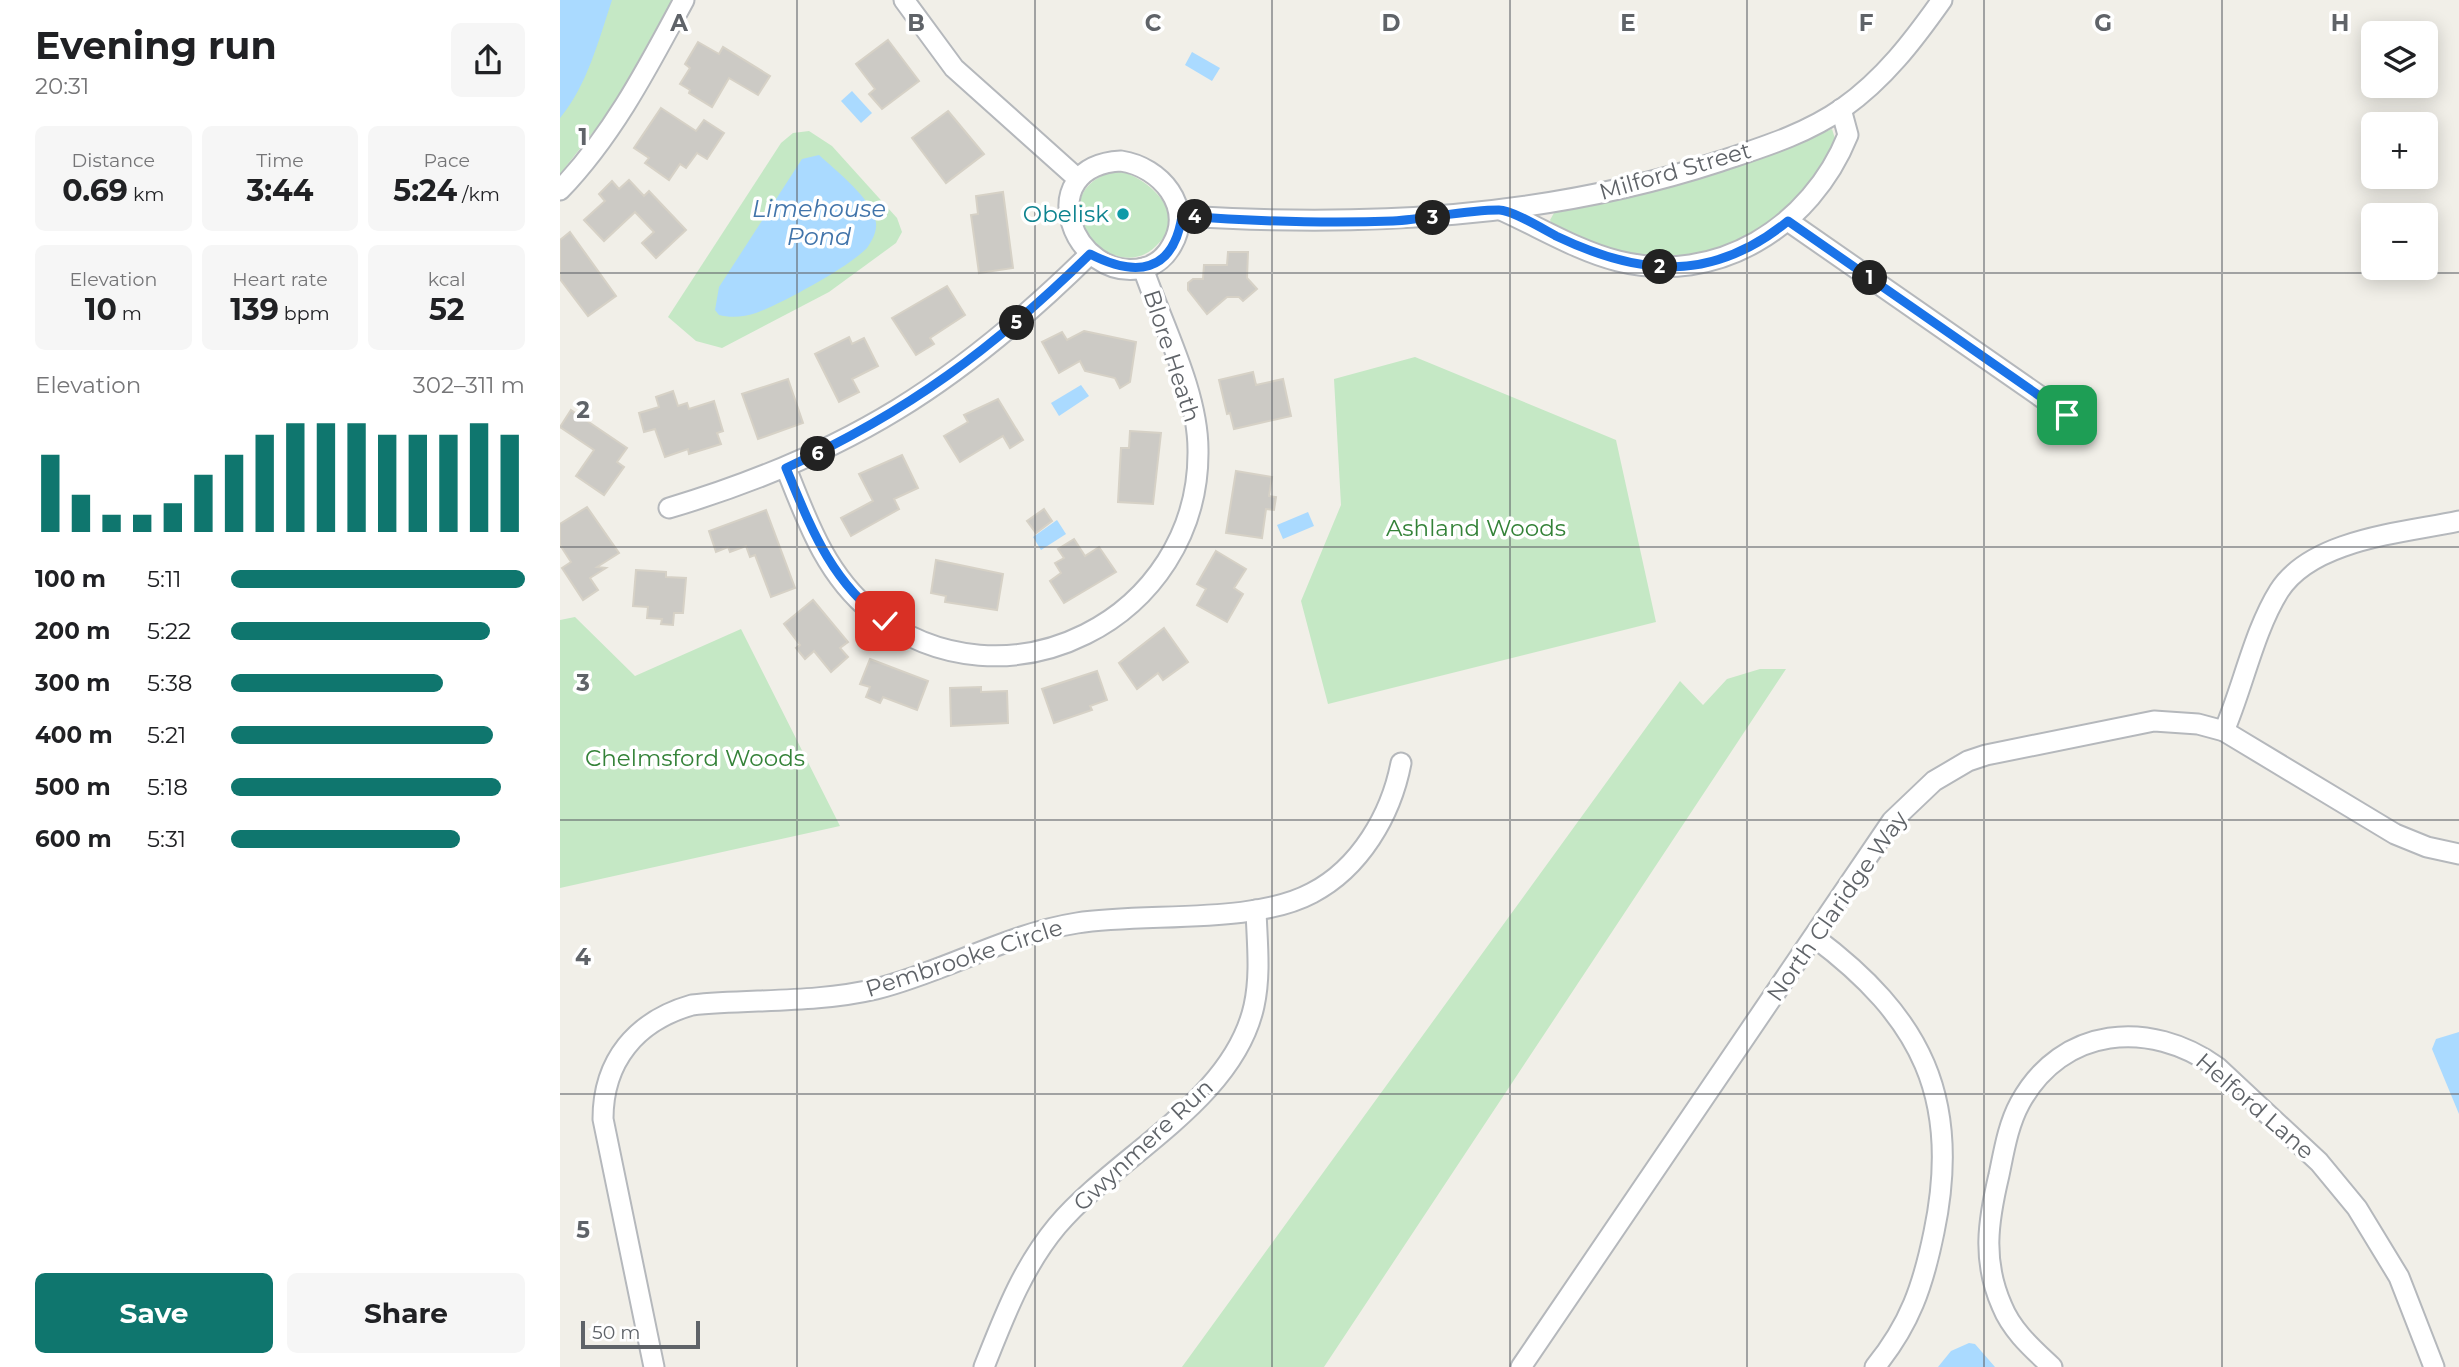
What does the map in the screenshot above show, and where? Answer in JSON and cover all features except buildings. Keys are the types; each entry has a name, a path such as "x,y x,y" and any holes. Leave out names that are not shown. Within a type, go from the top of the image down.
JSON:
{"street":[{"path":"560,191 591,155 627,103 684,0"},
{"path":"904,0 937,49 961,75 1078,179"},
{"name":"Milford Street","path":"1182,216 1351,222 1436,218 1588,196 1703,167 1799,132 1842,109 1892,67 1942,0"},
{"path":"1501,210 1593,253 1652,267 1695,265 1723,258 1754,245 1788,221 1811,196 1841,151 1848,130 1842,109"},
{"path":"1109,162 1141,166 1167,186 1182,216 1170,249 1153,265 1124,269 1090,254 1072,229 1069,201 1078,179 1097,165 1109,162"},
{"path":"1788,221 2067,415"},
{"path":"669,508 786,468 865,430 950,377 1010,330 1090,254"},
{"name":"Blore Heath","path":"786,468 817,542 834,572 872,611 912,636 946,649 993,655 1035,651 1099,629 1140,597 1162,571 1183,534 1196,485 1198,450 1195,416 1143,268"},
{"path":"2224,731 2270,608 2288,579 2299,569 2312,559 2340,547 2459,521"},
{"name":"North Claridge Way","path":"1521,1367 1892,821 1920,791 1960,765 1986,755 2135,723 2172,721 2224,731 2395,834 2427,847 2459,854"},
{"name":"Pembrooke Circle","path":"654,1367 603,1119 604,1095 610,1073 620,1053 640,1031 666,1014 692,1005 873,990 1062,925 1256,910 1296,901 1330,883 1347,867 1392,803 1401,763"},
{"name":"Gwynmere Run","path":"984,1367 1026,1270 1058,1224 1203,1093 1233,1055 1250,1020 1256,991 1256,910"},
{"path":"1814,937 1870,983 1901,1021 1925,1065 1941,1123 1944,1181 1920,1289 1901,1333 1875,1367"},
{"name":"Helford Lane","path":"2052,1367 2011,1322 1997,1294 1989,1265 1989,1223 2009,1130 2026,1092 2058,1060 2097,1040 2130,1036 2161,1040 2199,1054 2217,1067 2331,1175 2390,1260 2434,1367"}],"green space":[{"path":"560,0 672,0 612,108 560,174"},
{"path":"1832,129 1837,145 1795,205 1759,233 1720,250 1677,259 1634,258 1613,253 1554,228 1550,220 1554,213 1659,189 1725,169"},
{"path":"809,131 832,146 897,218 902,232 896,243 829,292 722,348 696,341 668,317 781,143 793,133"},
{"path":"1117,170 1129,174 1152,189 1167,210 1169,222 1165,234 1156,246 1138,257 1119,256 1101,248 1087,234 1080,216 1081,198 1092,182"},
{"name":"Ashland Woods","path":"1415,357 1616,440 1656,622 1328,704 1301,601 1341,505 1334,379"},
{"name":"Chelmsford Woods","path":"575,617 635,676 741,629 840,826 560,888 560,620"},
{"path":"1760,669 1786,669 1324,1367 1182,1367 1680,681 1703,705 1727,679"}],"water":[{"path":"560,0 612,0 585,77 560,118"},
{"path":"1192,52 1220,68 1212,81 1185,65"},
{"path":"852,91 872,113 861,123 841,101"},
{"name":"Limehouse Pond","path":"819,155 853,186 874,214 876,226 869,245 831,275 767,308 742,316 719,315 715,310 719,287 802,159"},
{"path":"1081,385 1089,396 1059,416 1051,403"},
{"path":"1308,512 1314,526 1283,539 1277,525"},
{"path":"1057,520 1066,534 1041,550 1033,537"},
{"path":"2459,1032 2459,1114 2432,1049 2436,1039"},
{"path":"1969,1343 1975,1344 1995,1367 1938,1367 1951,1351"}],"place":[{"name":"Obelisk","path":"1123,214"}],"route":[{"path":"885,621 860,601 834,572 817,542 786,468 865,430 950,377 1010,330 1090,254 1124,269 1153,265 1170,249 1177,236 1182,216 1294,223 1351,222 1436,218 1501,210 1593,253 1642,266 1664,267 1695,265 1733,254 1754,245 1788,221 2067,415"}]}
